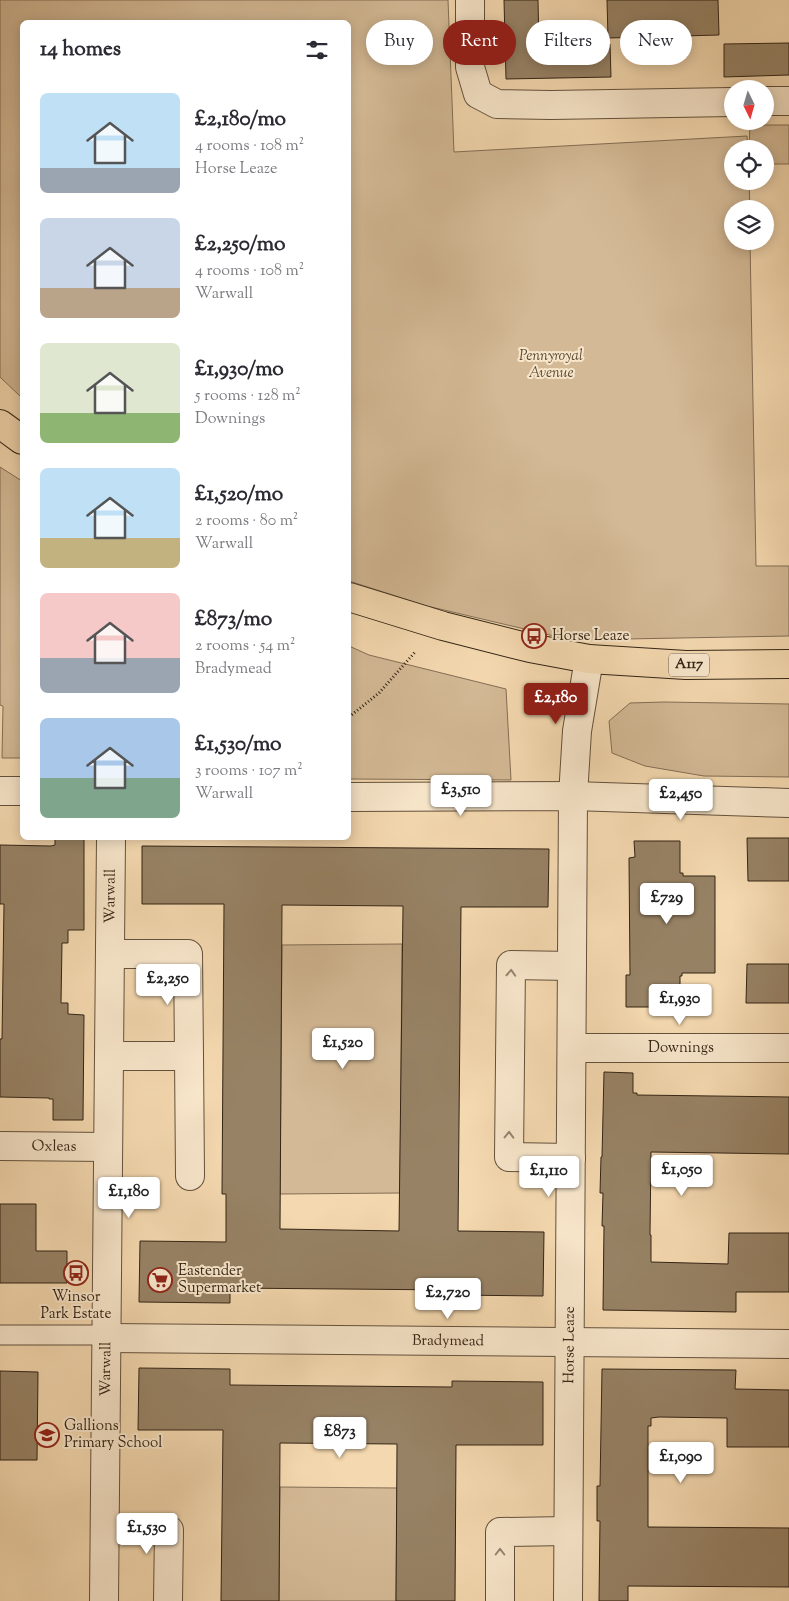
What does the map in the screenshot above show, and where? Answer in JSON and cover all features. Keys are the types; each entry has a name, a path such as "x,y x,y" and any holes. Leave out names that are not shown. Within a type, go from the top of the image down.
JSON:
{"main road":[{"path":"0,424 20,439"},
{"name":"A117","path":"351,598 443,626 530,648 588,659 686,665 789,664"}],"street":[{"path":"470,0 470,67 478,94 497,104 724,102"},
{"path":"774,102 789,101"},
{"name":"Horse Leaze","path":"568,1601 573,796 577,731 588,659"},
{"path":"0,791 20,792"},
{"path":"351,797 573,796 789,803"},
{"name":"Warwall","path":"104,1601 111,840"},
{"path":"110,954 188,954 190,1176"},
{"path":"571,1158 509,1157 511,964 572,966"},
{"name":"Downings","path":"572,1048 789,1048"},
{"path":"109,1056 189,1056"},
{"name":"Oxleas","path":"0,1146 108,1147"},
{"name":"Bradymead","path":"107,1336 789,1344"},
{"path":"105,1530 168,1530 168,1601"},
{"path":"500,1601 500,1532 568,1532"}],"lane":[{"path":"0,1335 107,1336"}],"path":[{"path":"351,715 379,692 416,651"}],"green space":[{"name":"Pennyroyal Avenue","path":"0,0 448,0 449,20 443,20 443,65 451,65 454,152 747,136 747,140 724,140 724,190 749,190 750,200 724,200 724,250 750,250 756,566 789,566 789,636 571,640 427,606 351,582 351,20 20,20 20,396 0,377"},
{"path":"774,125 789,125 789,164 774,164 774,140 749,140 750,130 774,130"},
{"path":"0,467 20,480 20,758 2,758 3,706 0,705"},
{"path":"351,647 369,655 506,689 511,780 351,779"},
{"path":"630,703 789,704 789,777 704,776 645,766 612,753 609,721"},
{"path":"402,944 400,1193 280,1194 282,945"},
{"path":"280,1487 397,1488 396,1601 279,1601"}],"building":[{"path":"504,0 538,0 538,20 526,20 526,65 610,65 610,44 611,77 506,79 506,65 516,65 516,20 505,20"},
{"path":"607,0 718,0 719,35 692,36 692,20 620,20 620,38 610,38 610,20 608,20"},
{"path":"789,43 789,75 724,77 724,44"},
{"path":"747,838 789,838 789,881 748,881"},
{"path":"55,840 84,840 84,930 68,930 68,943 62,943 61,1003 68,1003 68,1014 84,1015 83,1120 53,1120 53,1099 0,1097 4,904 0,904 0,845 55,845"},
{"path":"634,841 680,841 680,873 683,873 683,876 715,876 715,973 682,973 682,976 680,976 680,1007 626,1007 626,975 630,975 629,858 635,857"},
{"path":"142,846 549,849 548,907 461,907 458,1231 544,1232 543,1296 452,1295 453,1290 230,1288 230,1303 139,1302 140,1241 226,1242 226,1194 222,1194 224,904 142,904","holes":["282,905 403,906 399,1231 280,1229"]},
{"path":"747,964 789,964 789,1003 746,1003"},
{"path":"604,1072 633,1073 633,1093 637,1093 637,1095 789,1097 789,1154 651,1152 650,1235 651,1262 728,1264 729,1233 789,1233 789,1292 736,1292 736,1312 603,1310 604,1226 602,1226 603,1193 600,1193"},
{"path":"0,1204 36,1204 36,1251 67,1251 67,1283 0,1283"},
{"path":"139,1368 230,1369 230,1385 452,1387 452,1381 543,1382 543,1445 456,1445 455,1601 396,1601 397,1444 280,1443 279,1601 221,1601 223,1430 138,1430"},
{"path":"602,1369 736,1370 735,1389 789,1390 789,1447 727,1447 727,1418 651,1418 651,1426 648,1426 648,1527 789,1528 789,1587 628,1586 628,1601 599,1601 600,1521 597,1521 597,1486 600,1486"},
{"path":"0,1371 38,1372 37,1460 0,1460"}],"place":[{"name":"Horse Leaze","path":"534,636"},
{"name":"Winsor Park Estate","path":"76,1273"},
{"name":"Eastender Supermarket","path":"160,1280"},
{"name":"Gallions Primary School","path":"47,1435"}]}
